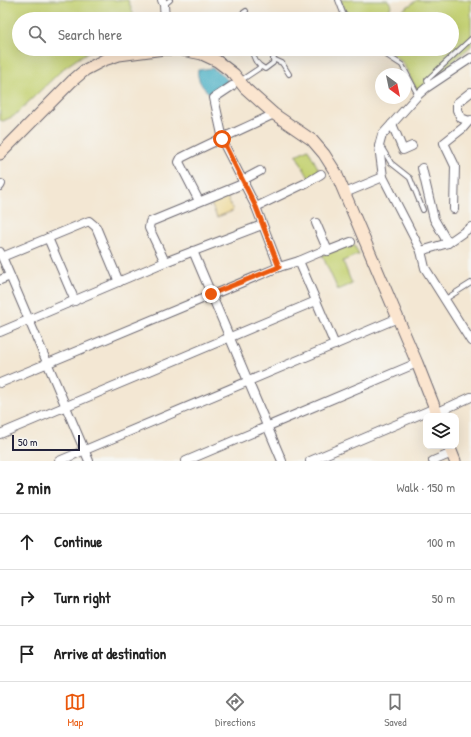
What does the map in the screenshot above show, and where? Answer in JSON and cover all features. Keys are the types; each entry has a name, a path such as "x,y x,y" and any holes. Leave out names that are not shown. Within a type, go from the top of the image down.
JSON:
{"street":[{"path":"165,12 166,2"},
{"path":"0,154 72,81 85,70 115,56"},
{"path":"207,56 217,60 234,74 236,83 245,88 274,114 312,140 324,154 336,173 345,193 417,363 436,412"},
{"path":"471,58 429,85 418,95 382,135 380,144 383,177 421,251 425,268 471,341"},
{"path":"236,83 214,98 222,139 256,207 279,267"},
{"path":"454,209 455,166 444,143 470,121 461,118 457,110 457,103 471,92"},
{"path":"199,201 179,162 181,158 274,114"},
{"path":"392,124 403,150 412,146"},
{"path":"422,168 434,219 448,243"},
{"path":"165,262 149,228 150,222 244,182 260,171"},
{"path":"256,207 322,174"},
{"path":"345,193 383,177"},
{"path":"89,461 1,255 89,221 96,227 119,282"},
{"path":"316,223 328,251"},
{"path":"0,332 165,262 262,225"},
{"path":"421,251 448,243 471,228"},
{"path":"48,238 75,301"},
{"path":"0,383 211,294 279,267 351,242"},
{"path":"193,251 282,461"},
{"path":"299,261 335,345"},
{"path":"0,280 10,276"},
{"path":"0,434 316,301"},
{"path":"59,461 398,318"},
{"path":"186,461 202,458 267,426 417,363"},
{"path":"310,461 471,397"},
{"path":"433,461 452,453"}],"lane":[{"path":"338,0 344,12"},
{"path":"459,50 471,39"},
{"path":"252,56 259,66 265,69 273,63 274,56"},
{"path":"388,56 402,65 418,95"},
{"path":"429,85 427,80 453,56"},
{"path":"273,59 282,63 289,74"},
{"path":"236,83 261,67"},
{"path":"380,144 391,163 410,178 423,210"},
{"path":"444,300 471,283"}],"green space":[{"path":"0,0 128,0 132,12 12,12 12,56 82,56 64,68 14,116 3,121 0,120"},
{"path":"340,0 388,0 391,5 390,9 385,12 346,12"},
{"path":"417,0 471,0 471,46 418,92 411,79 411,68 406,68 403,63 394,56 459,56 459,12 400,12"},
{"path":"308,149 320,172 309,178 296,155"},
{"path":"353,243 359,254 343,261 352,284 338,290 322,255"}],"sand":[{"path":"226,192 233,211 217,217 209,200"}],"water":[{"path":"212,68 223,75 228,81 211,94 205,90 201,84 198,77 198,70"}],"route":[{"path":"211,294 279,267 256,207 222,139"}]}
